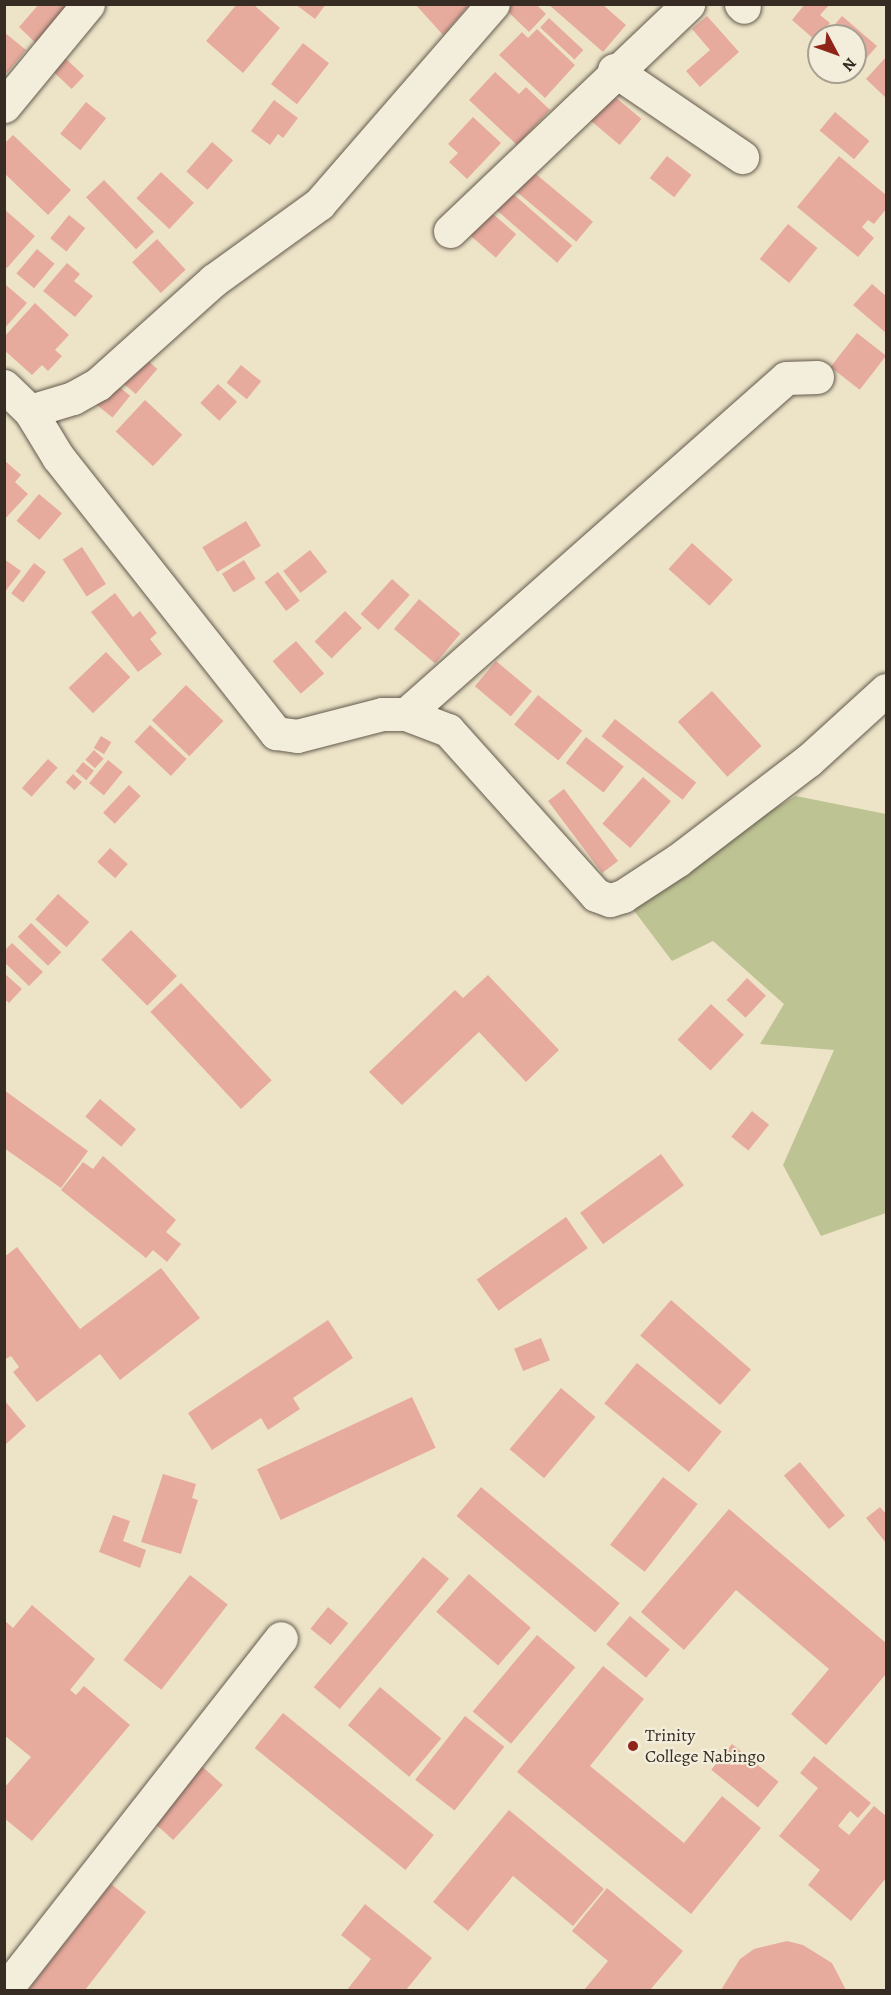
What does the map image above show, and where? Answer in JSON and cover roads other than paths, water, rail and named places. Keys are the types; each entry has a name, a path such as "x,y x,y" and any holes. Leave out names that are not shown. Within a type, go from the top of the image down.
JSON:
{"street":[{"path":"4,106 88,4"},
{"path":"30,411 98,384 214,280 319,204 493,4"},
{"path":"450,231 614,70 688,4"},
{"path":"614,70 742,157"},
{"path":"406,714 786,378 817,377"},
{"path":"4,386 30,411 58,457 276,733 297,736 382,714 406,714 448,730 596,895 610,900 623,896 687,853 809,760 886,690"},
{"path":"6,1990 281,1638"}],"place":[{"name":"Trinity College Nabingo","path":"633,1746"}]}
